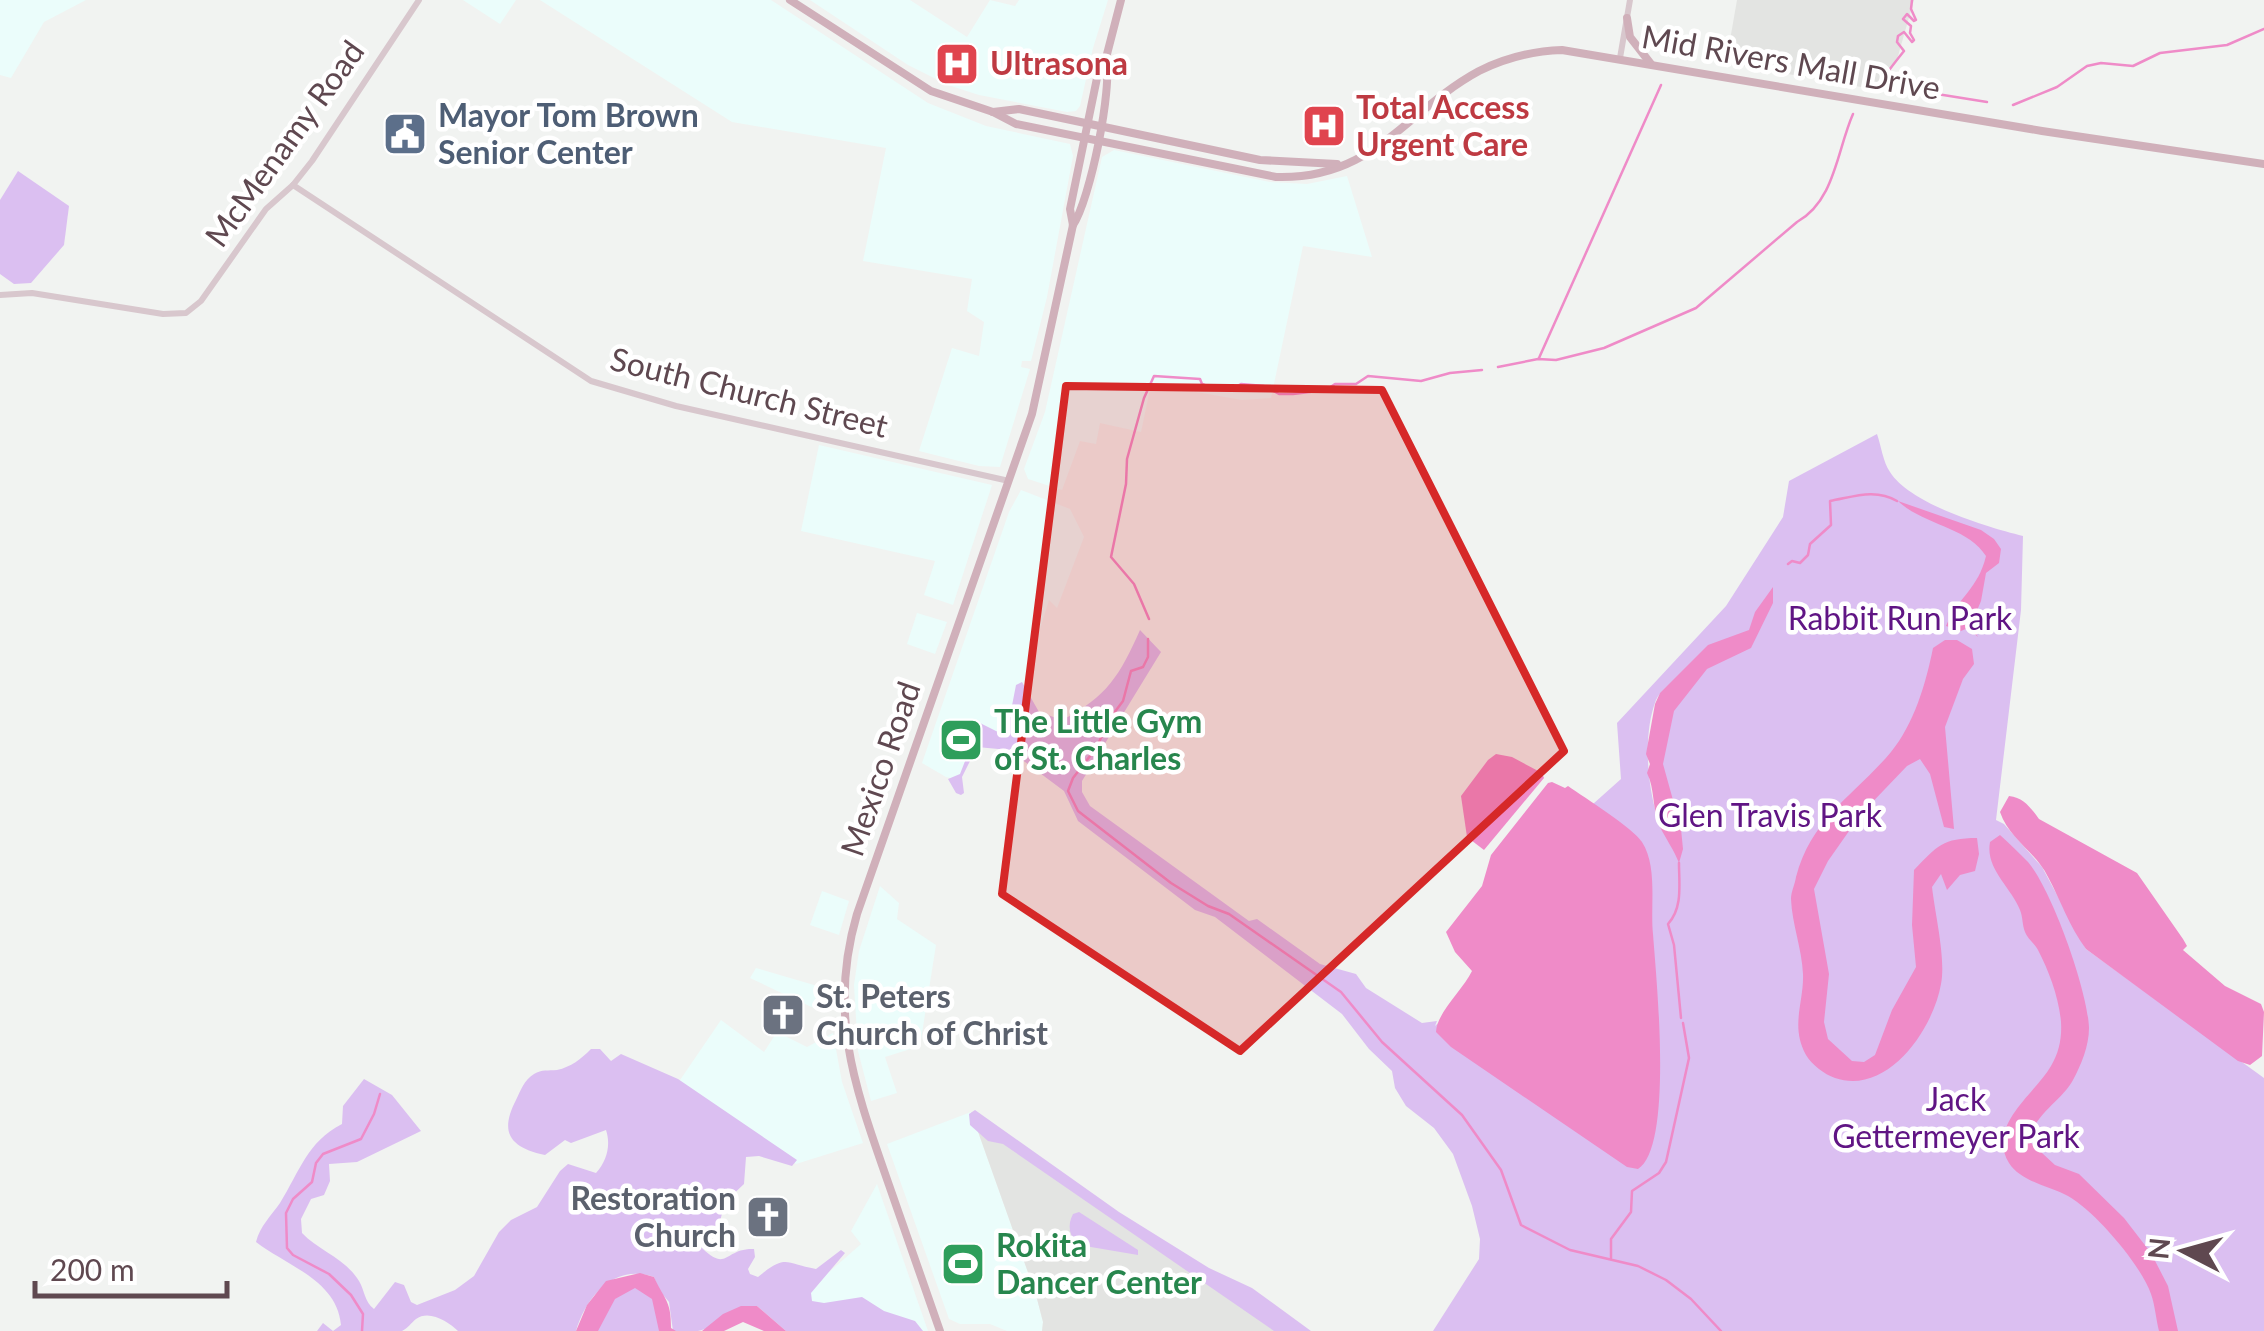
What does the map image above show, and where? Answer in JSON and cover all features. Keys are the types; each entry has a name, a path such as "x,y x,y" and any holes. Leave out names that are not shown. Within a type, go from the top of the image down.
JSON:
{"main road":[{"name":"Mid Rivers Mall Drive","path":"790,0 931,91 1016,124 1276,177 1320,176 1377,148 1466,80 1502,61 1562,50 2042,132 2264,164"},
{"name":"Mexico Road","path":"1073,225 1070,209 1098,72 1106,58 1120,0"},
{"path":"1627,18 1630,38 1651,64"},
{"name":"Mexico Road","path":"940,1331 852,1077 844,1035 844,973 856,914 1040,388 1073,225 1082,210 1100,125 1110,74 1106,58"},
{"name":"Mid Rivers Mall Drive","path":"993,112 1019,109 1260,160 1340,164"}],"street":[{"name":"McMenamy Road","path":"0,295 32,292 163,314 186,313 201,300 266,209 293,185 419,0"},
{"path":"1620,58 1630,0"},
{"name":"South Church Street","path":"293,185 591,382 676,406 1009,481"}],"highlighted area":[{"path":"1066,386 1382,390 1564,751 1240,1051 1002,894"}],"shaded area":[{"path":"0,0 86,0 44,22 11,78 0,75"},
{"path":"463,0 516,0 500,24"},
{"path":"540,0 771,0 928,103 986,126 1070,144 1073,156 1047,297 1031,361 1022,361 1021,367 1030,369 1000,467 979,466 919,451 952,348 979,356 984,322 967,311 972,279 863,261 886,148 732,122"},
{"path":"810,0 910,0 967,37 990,0 1015,6 1019,0 1108,0 1080,106 1067,112 948,85 908,65"},
{"path":"1737,0 1914,0 1898,56 1878,90 1726,63"},
{"path":"1114,150 1270,182 1307,184 1347,176 1372,257 1303,246 1271,398 1242,400 1151,384 1141,432 1100,423 1096,444 1080,441 1062,490 1028,479 1024,469 1045,412 1102,157"},
{"path":"819,445 992,485 953,605 924,595 935,561 801,531"},
{"path":"1021,490 1070,509 1084,537 1057,608 1049,600 1005,742 978,723 959,780 946,777 922,763 1009,512"},
{"path":"1898,501 1981,530 2001,549 1999,563 1986,573 1971,625 1978,637 1968,628 1961,631 1946,626 1978,577 1986,556 1957,532 1920,516"},
{"path":"1773,587 1773,603 1751,648 1707,669 1674,711 1663,764 1681,829 1683,849 1679,863 1657,820 1647,773 1650,764 1646,754 1655,704 1660,693 1708,645 1749,630 1755,612"},
{"path":"917,613 947,622 935,654 907,644"},
{"path":"1945,640 1957,640 1972,649 1974,664 1963,679 1945,727 1954,829 1944,827 1930,774 1920,759 1907,766 1861,814 1828,861 1814,889 1829,974 1824,1022 1828,1039 1852,1061 1864,1062 1875,1055 1892,1010 1916,967 1912,925 1914,870 1941,845 1977,838 1975,871 1960,875 1947,890 1941,874 1932,887 1942,974 1936,1002 1918,1039 1889,1068 1872,1077 1854,1081 1835,1078 1809,1059 1801,1044 1803,974 1792,891 1812,838 1899,741 1918,703 1933,648"},
{"path":"1496,754 1512,757 1542,773 1544,778 1484,850 1467,837 1461,796"},
{"path":"1552,782 1568,786 1629,829 1642,842 1650,863 1659,1096 1649,1154 1638,1169 1627,1167 1451,1047 1436,1032 1441,1017 1472,971 1455,952 1446,932 1482,886 1491,855"},
{"path":"2009,796 2023,801 2039,819 2137,873 2183,939 2187,946 2183,950 2225,986 2261,1004 2262,1056 2250,1065 2238,1061 2086,949 2043,868 2004,822 2000,812"},
{"path":"2000,835 2028,862 2048,895 2076,967 2089,1028 2084,1055 2073,1080 2035,1125 2030,1142 2055,1165 2079,1174 2124,1218 2151,1253 2168,1286 2178,1331 2159,1331 2146,1282 2103,1226 2079,1203 2021,1175 2009,1163 2004,1149 2008,1123 2054,1061 2061,1028 2046,967 2026,934 2016,902 1991,861 1990,842"},
{"path":"880,886 899,903 897,919 936,945 920,1046 885,1057 897,1093 871,1101 858,1051 854,985 859,951"},
{"path":"822,891 849,901 839,935 810,925"},
{"path":"756,968 831,990 830,1009 818,1010 750,978"},
{"path":"721,1020 764,1052 777,1032 807,1047 833,1033 842,1082 863,1143 796,1164 678,1083"},
{"path":"971,1112 1036,1295 1042,1331 1007,1331 990,1324 960,1324 949,1319 887,1144"},
{"path":"971,1112 1290,1331 1042,1331 1036,1295"},
{"path":"877,1184 928,1331 786,1331 812,1287 861,1244 851,1231"},
{"path":"640,1273 654,1277 669,1306 671,1328 676,1331 659,1331 652,1299 635,1288 615,1299 598,1331 576,1331 587,1305 606,1281"},
{"path":"741,1306 757,1306 786,1331 764,1331 743,1322 724,1331 702,1331"}],"green space":[{"path":"18,171 69,206 64,245 31,283 14,284 0,274 0,200"},
{"path":"1877,434 1890,472 1914,494 1950,513 2023,536 2021,610 1996,820 2042,867 2086,949 2264,1078 2264,1331 1433,1331 1479,1259 1480,1239 1472,1206 1453,1154 1434,1128 1406,1106 1395,1088 1392,1071 1342,1014 1215,917 1195,910 1078,821 1064,791 1009,750 977,747 962,777 961,795 948,779 960,774 980,723 1002,734 1009,721 1016,685 1022,682 1039,712 1062,720 1090,703 1110,683 1140,630 1161,652 1082,781 1082,792 1090,806 1249,921 1257,919 1320,964 1356,974 1366,988 1422,1023 1437,1021 1435,1026 1641,841 1593,804 1621,779 1617,723 1726,606 1783,517 1789,481","holes":["1677,677 1657,756 1657,816 1649,773 1649,727 1658,697"]},
{"path":"591,1049 600,1049 611,1061 621,1054 678,1079 797,1160 792,1166 759,1156 746,1157 744,1184 725,1202 718,1229 691,1226 684,1231 690,1239 717,1259 754,1249 755,1257 748,1269 758,1277 781,1263 816,1269 841,1250 845,1253 811,1293 812,1301 862,1297 884,1311 915,1321 923,1331 786,1331 757,1306 729,1313 705,1329 673,1331 669,1302 654,1277 640,1274 615,1279 604,1286 587,1306 576,1331 458,1331 427,1315 402,1331 333,1331 341,1325 337,1309 321,1285 256,1242 312,1148 342,1124 343,1106 364,1079 392,1095 421,1131 357,1162 329,1164 330,1181 324,1195 311,1199 301,1219 302,1233 353,1273 374,1309 395,1282 404,1285 411,1302 417,1305 455,1290 474,1276 499,1232 511,1220 537,1207 568,1164 596,1173 600,1168 608,1147 606,1130 571,1143 565,1140 545,1155 516,1143 508,1130 508,1121 531,1076 567,1067"},
{"path":"975,1110 1119,1212 1209,1268 1252,1288 1311,1331 1274,1331 1003,1144 988,1141 970,1125 969,1114"},
{"path":"1079,1212 1138,1250 1138,1255 1079,1245 1070,1227 1073,1214"},
{"path":"646,1284 669,1331 588,1331 612,1291"},
{"path":"323,1323 333,1331 317,1331"}],"waterway":[{"path":"1878,87 1904,51 1897,42 1898,36 1904,32 1914,40 1911,26 1903,19 1907,14 1916,20 1912,0"},
{"path":"2013,105 2057,87 2087,66 2133,66 2160,53 2227,45 2264,29"},
{"path":"1539,358 1661,85"},
{"path":"1912,90 1987,102"},
{"path":"1498,367 1538,359 1556,360 1604,348 1696,308 1820,201 1853,114"},
{"path":"1149,619 1134,584 1111,557 1126,484 1127,459 1154,376 1200,379 1202,384 1216,388 1264,386 1279,394 1293,394 1326,390 1335,384 1356,384 1368,376 1421,381 1482,370"},
{"path":"1788,564 1800,563 1808,555 1810,544 1831,525 1830,501 1872,494 1897,501"},
{"path":"1148,639 1148,657 1143,667 1131,671 1123,701 1108,721 1097,747 1073,778 1068,791 1078,811 1171,883 1229,914 1341,992 1382,1042 1462,1115 1501,1170 1521,1225 1570,1250 1638,1266 1666,1280 1691,1299 1721,1331"},
{"path":"1679,863 1678,903 1668,924 1674,945 1681,1018"},
{"path":"1611,1258 1611,1239 1631,1212 1632,1191 1659,1173 1666,1162 1689,1058 1683,1023"},
{"path":"362,1331 363,1314 351,1295 329,1274 287,1248 286,1213 293,1199 312,1182 316,1163 323,1154 361,1139 380,1094"}],"place":[{"name":"Ultrasona","path":"957,64"},
{"name":"Total Access Urgent Care","path":"1324,126"},
{"name":"Mayor Tom Brown Senior Center","path":"405,134"},
{"name":"The Little Gym of St. Charles","path":"961,740"},
{"name":"St. Peters Church of Christ","path":"783,1015"},
{"name":"Restoration Church","path":"768,1217"},
{"name":"Rokita Dancer Center","path":"963,1264"}],"park label":[{"name":"Rabbit Run Park","path":"1900,619"},
{"name":"Glen Travis Park","path":"1770,816"},
{"name":"Jack Gettermeyer Park","path":"1956,1118"}]}
